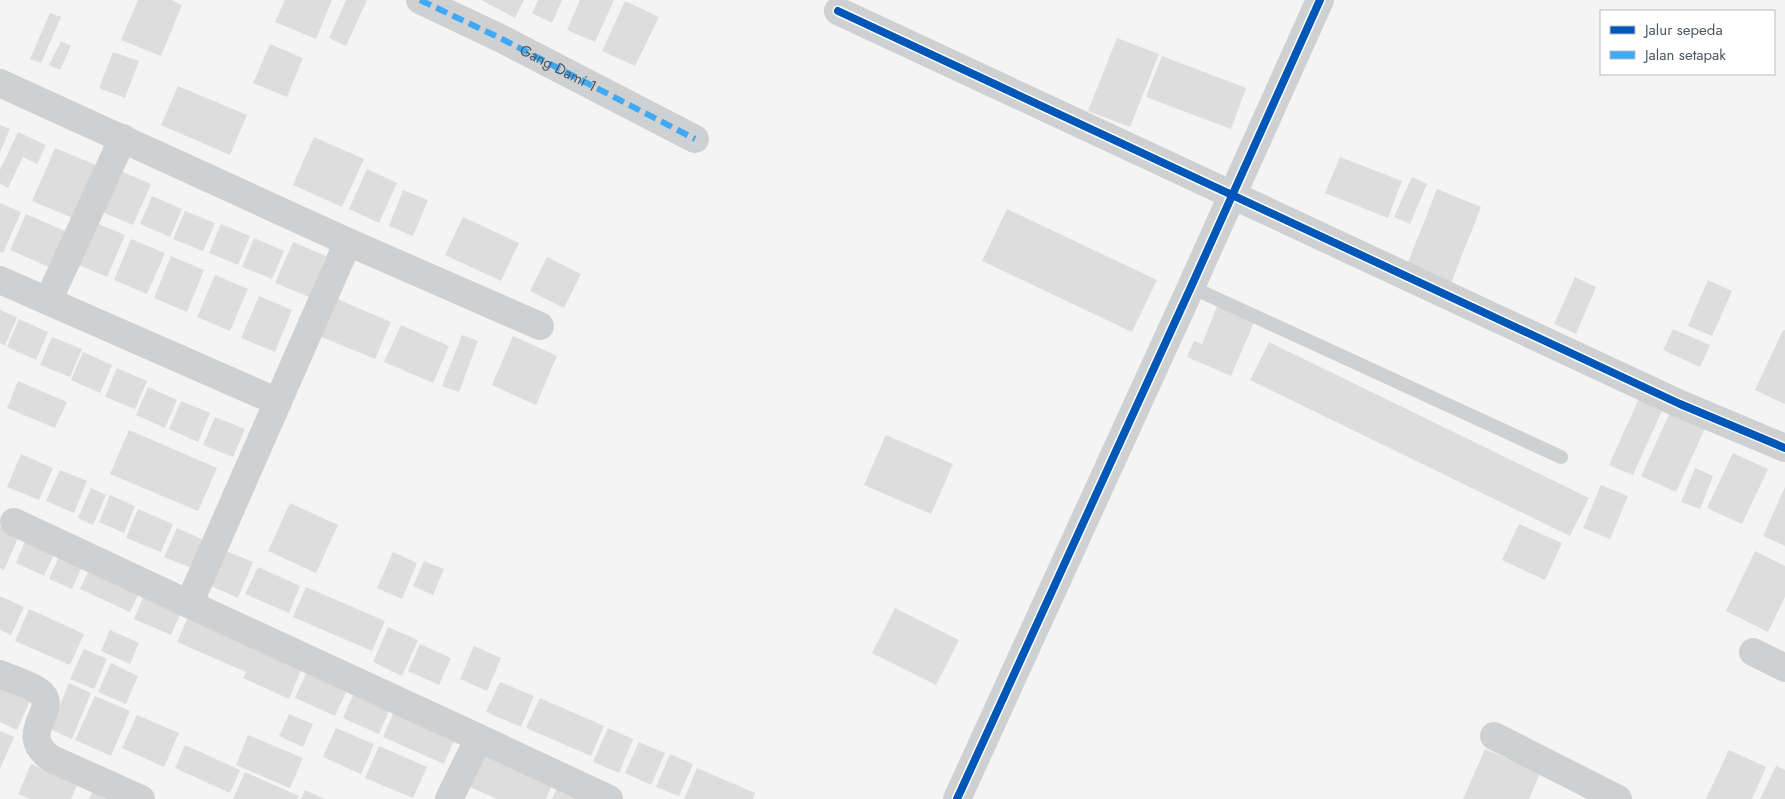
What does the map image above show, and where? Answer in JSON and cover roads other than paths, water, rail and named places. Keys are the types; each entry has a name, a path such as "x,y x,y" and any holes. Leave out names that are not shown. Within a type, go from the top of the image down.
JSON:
{"street":[{"name":"Gang Dami 1","path":"420,0 502,39 695,139"},
{"path":"957,799 1320,0"},
{"path":"838,11 1680,404 1785,448"},
{"path":"0,83 348,242 540,326"},
{"path":"48,301 123,138"},
{"path":"189,604 348,242"},
{"path":"0,280 278,402"},
{"path":"14,522 609,799"},
{"path":"1753,652 1785,668"},
{"path":"0,674 37,690 43,695 46,701 45,708 36,734 38,744 44,753 52,759 141,799"},
{"path":"1494,736 1618,799"},
{"path":"449,799 479,738"}],"lane":[{"path":"1191,287 1562,457"}]}
